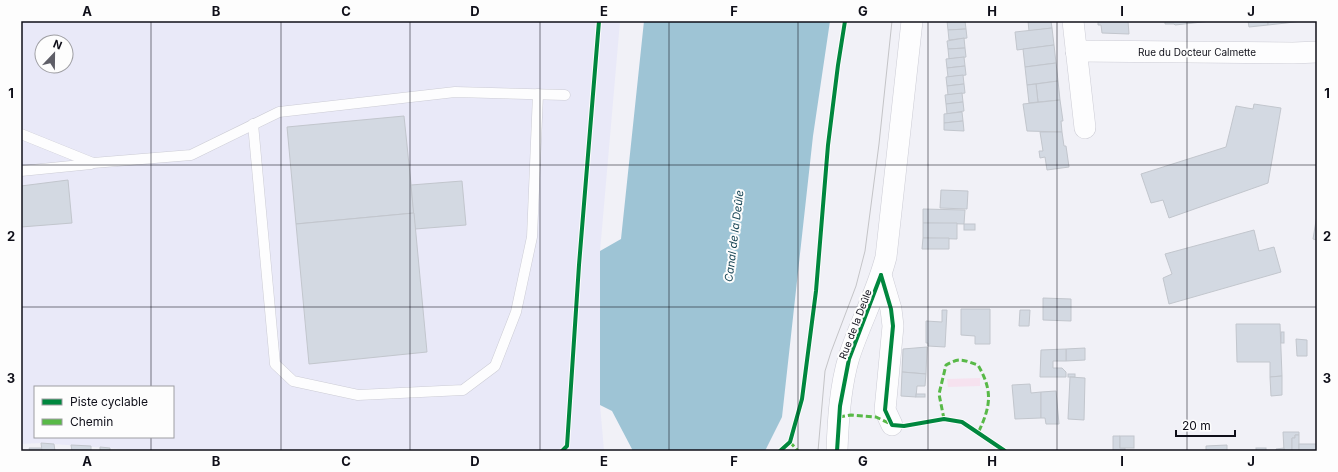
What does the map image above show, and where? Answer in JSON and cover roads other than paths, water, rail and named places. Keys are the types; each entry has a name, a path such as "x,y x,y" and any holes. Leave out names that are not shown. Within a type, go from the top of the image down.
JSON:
{"street":[{"name":"Rue de la Deûle","path":"837,451 840,406 849,359 881,275 889,237 912,21"},
{"path":"1072,21 1085,128"},
{"name":"Rue du Docteur Calmette","path":"1076,51 1317,52"},
{"path":"881,275 891,309 893,326 885,410 892,425"}],"lane":[{"path":"21,171 190,155 278,112 455,92 565,95"},
{"path":"253,124 275,364 292,381 358,395 463,390 495,366 516,312 532,237 538,94"},
{"path":"21,134 93,164"}],"water":[{"name":"Canal de la Deûle","path":"644,21 830,21 813,136 782,417 765,451 633,451 612,411 600,405 600,251 621,239"}],"tram line":[{"path":"818,451 825,371 856,286 865,251 879,144 892,21"}]}
